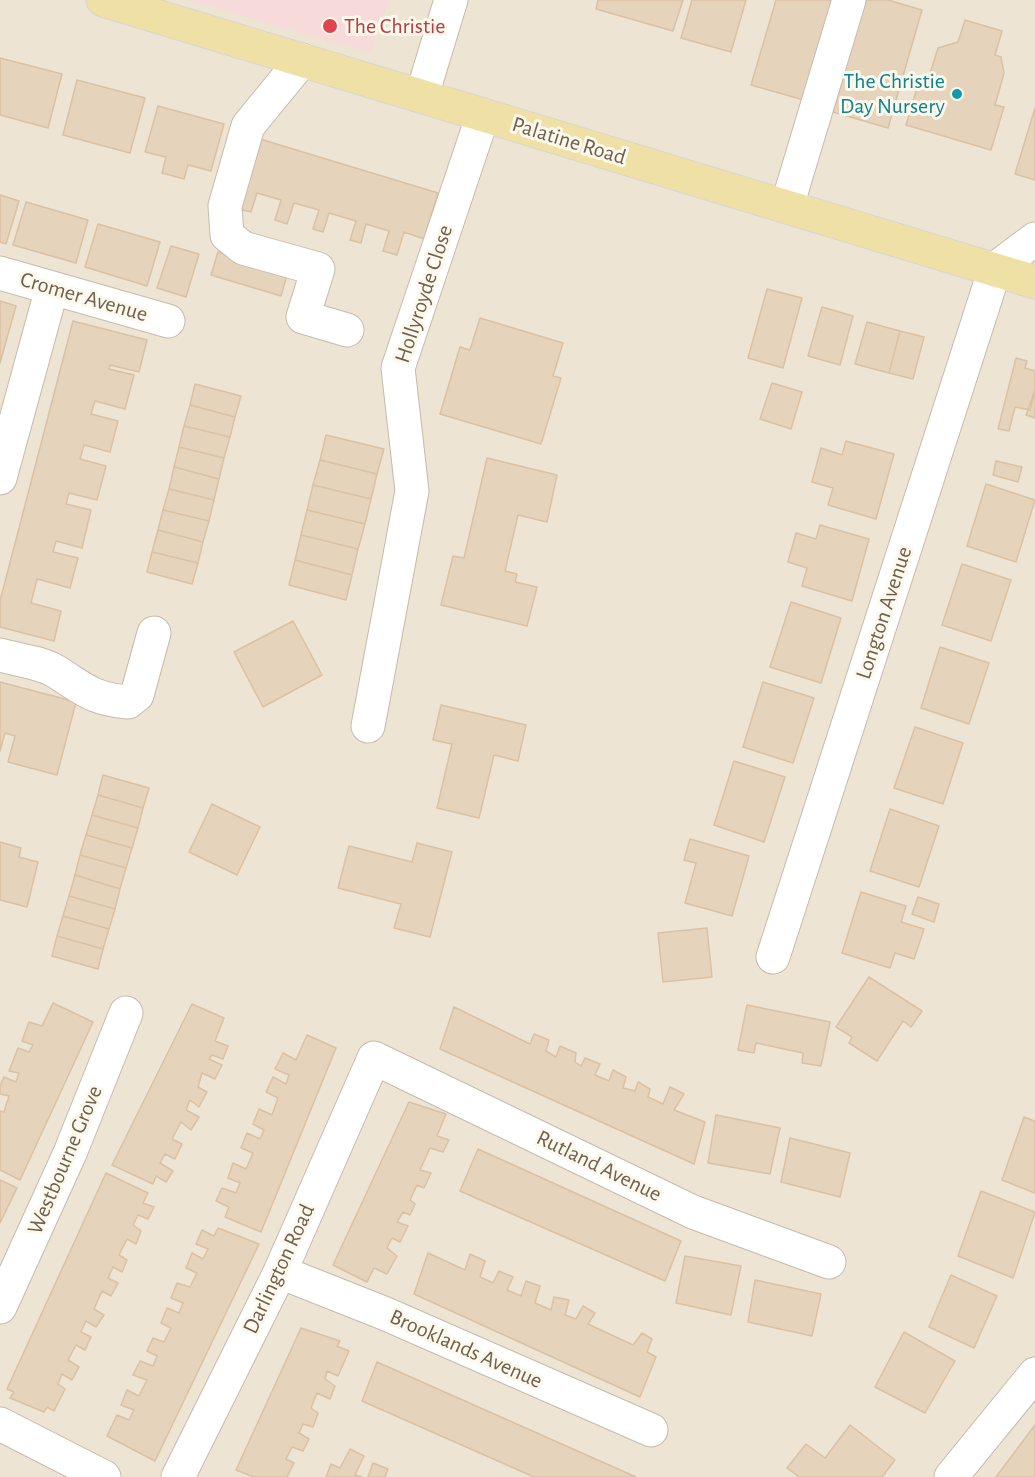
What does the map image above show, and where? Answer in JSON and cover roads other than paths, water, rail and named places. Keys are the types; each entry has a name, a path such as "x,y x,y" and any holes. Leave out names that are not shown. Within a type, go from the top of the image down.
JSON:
{"main road":[{"name":"Palatine Road","path":"103,0 1035,282"}],"street":[{"path":"422,95 451,0"},
{"path":"787,206 849,0"},
{"path":"302,60 248,126 225,206 227,235 243,248 318,269 303,318 347,330"},
{"name":"Hollyroyde Close","path":"368,726 412,491 398,368 483,115"},
{"path":"995,269 1035,239"},
{"name":"Longton Avenue","path":"772,957 995,269"},
{"name":"Cromer Avenue","path":"0,273 168,321"},
{"path":"0,478 52,288"},
{"path":"0,655 53,670 83,691 128,702 137,695 154,633"},
{"name":"Westbourne Grove","path":"0,1307 70,1152 126,1013"},
{"name":"Rutland Avenue","path":"374,1058 693,1212 829,1262"},
{"name":"Darlington Road","path":"178,1477 280,1272 374,1058"},
{"name":"Brooklands Avenue","path":"280,1272 386,1314 651,1430"},
{"path":"951,1477 1035,1374"},
{"path":"0,1424 104,1477"}],"place":[{"name":"The Christie","path":"330,26"},
{"name":"The Christie Day Nursery","path":"957,94"}]}
